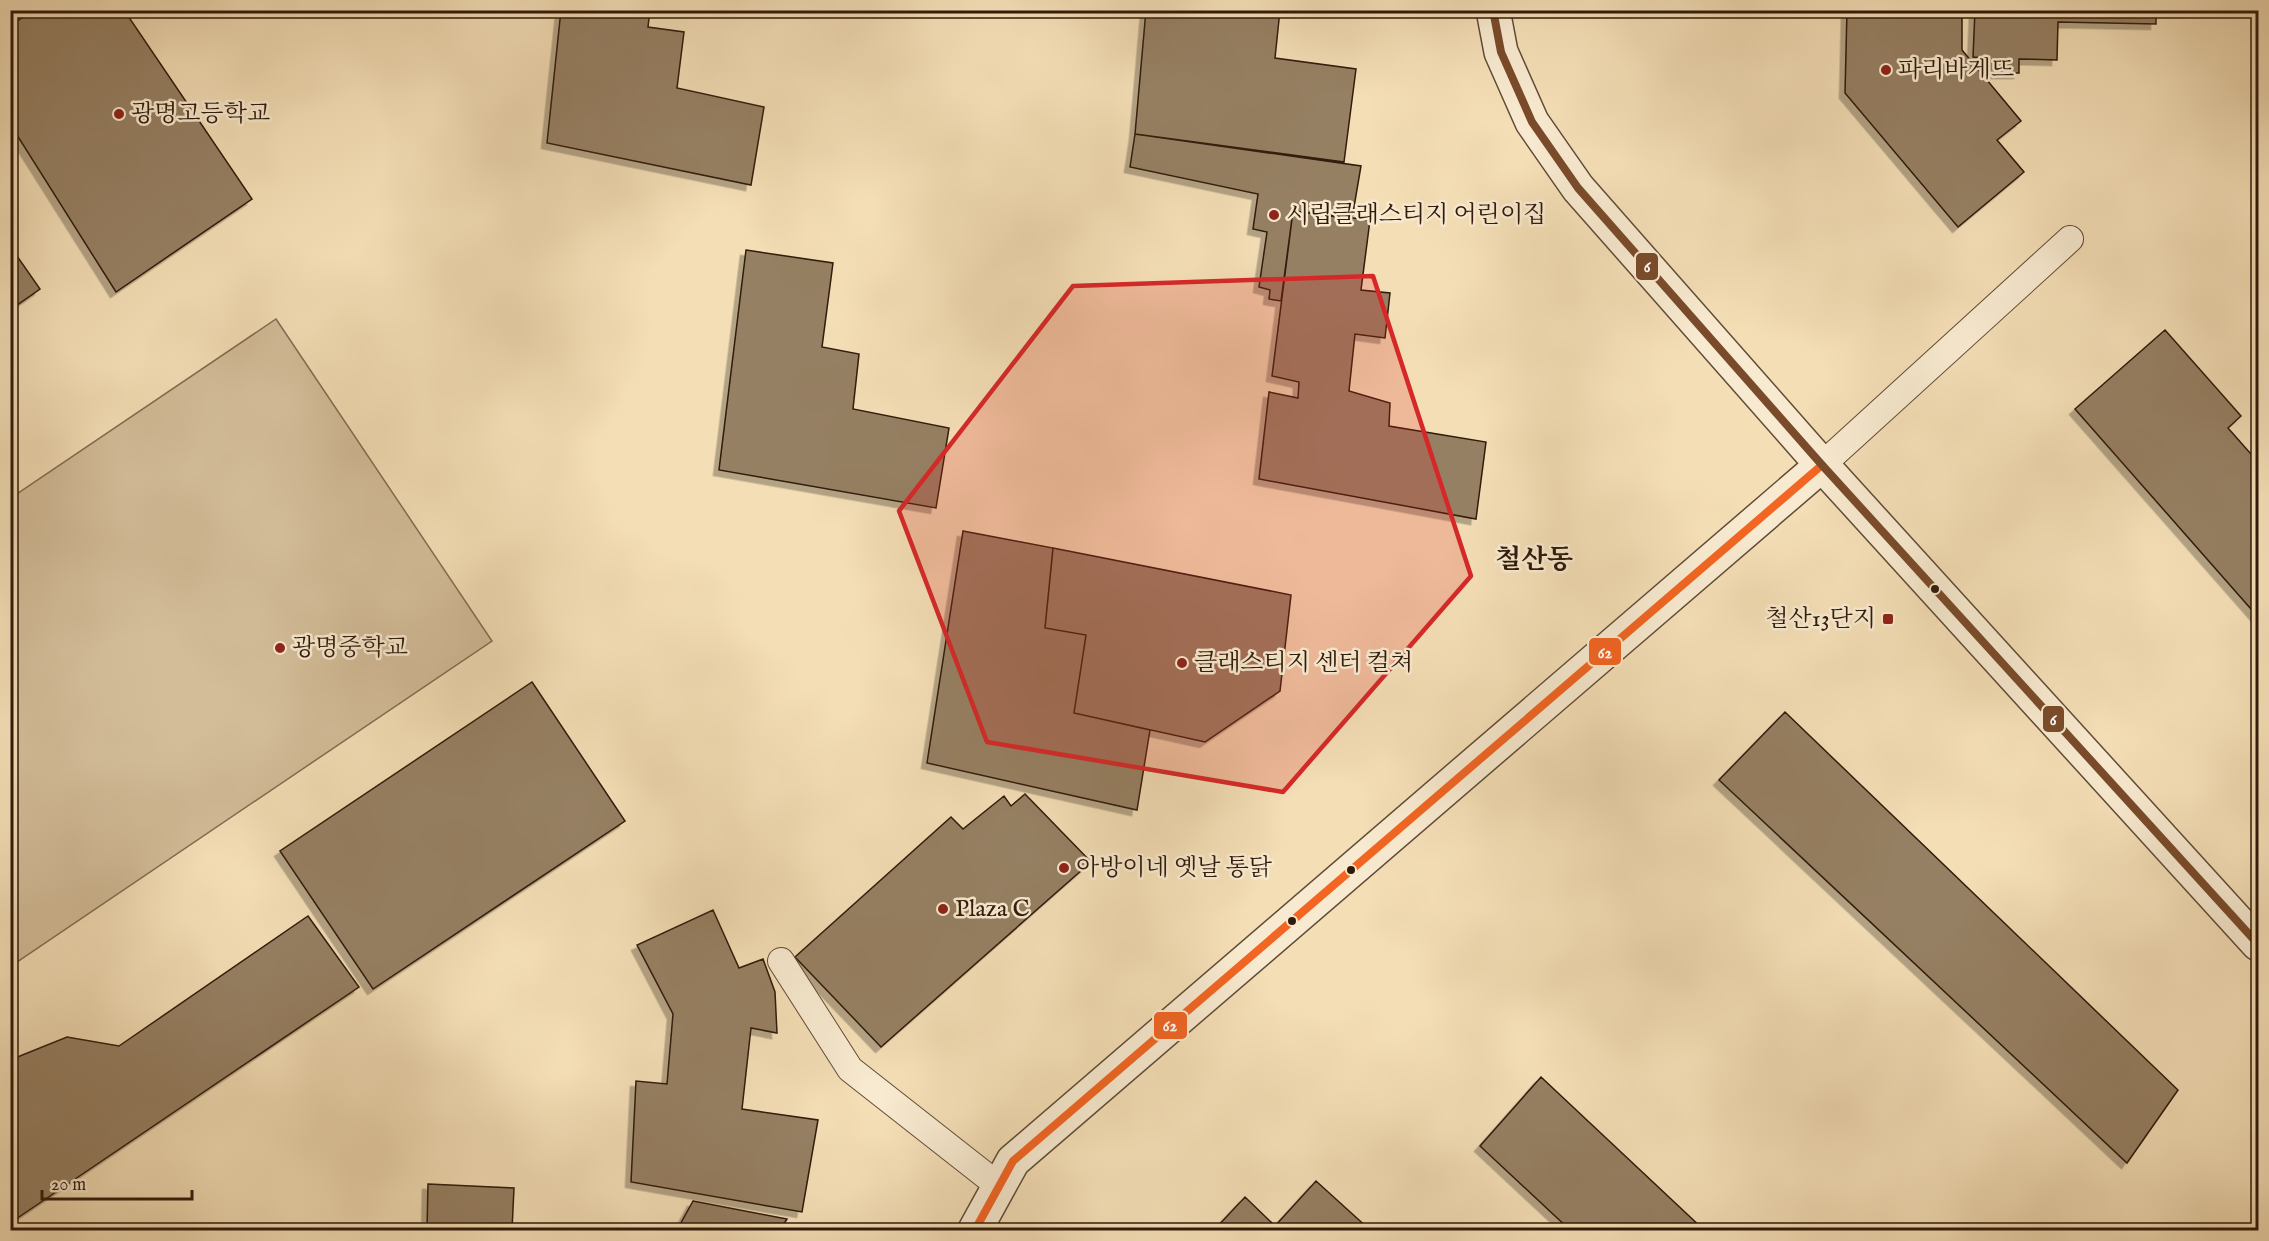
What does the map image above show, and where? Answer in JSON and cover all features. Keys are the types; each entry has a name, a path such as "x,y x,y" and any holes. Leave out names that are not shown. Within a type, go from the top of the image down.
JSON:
{"street":[{"path":"1493,10 1501,52 1532,122 1578,188 1822,465 2259,944"},
{"path":"975,1230 1013,1161 1822,465"}],"lane":[{"path":"1822,465 2070,240"},
{"path":"781,961 850,1069 999,1186"}],"highlighted area":[{"path":"1373,276 1471,576 1283,792 987,742 899,511 1073,286"}],"shaded area":[{"path":"276,319 492,641 11,966 11,498"}],"building":[{"path":"34,10 124,10 252,199 116,292 10,124 10,26"},
{"path":"561,10 650,10 648,27 684,32 677,88 764,107 751,185 547,143"},
{"path":"1146,10 1280,10 1275,58 1356,69 1344,162 1135,134"},
{"path":"1847,10 1962,10 1962,50 2021,121 1997,140 2024,172 1958,227 1845,93"},
{"path":"1975,10 2156,10 2156,24 2058,22 2057,60 2019,59 2019,73 1983,73 1983,58 1973,57"},
{"name":"시립클래스티지 어린이집","path":"1135,134 1361,166 1352,219 1293,211 1281,301 1269,299 1270,290 1259,287 1267,232 1253,229 1258,194 1130,167"},
{"path":"1293,211 1370,220 1361,290 1390,293 1385,338 1355,334 1349,391 1390,403 1389,426 1486,442 1476,519 1259,479 1269,392 1298,398 1299,382 1272,376"},
{"path":"10,246 40,289 10,310"},
{"path":"746,250 833,263 822,347 859,354 853,409 949,428 936,508 719,470"},
{"path":"2165,330 2241,416 2228,428 2258,462 2258,617 2075,409"},
{"path":"963,531 1053,548 1045,628 1086,635 1074,713 1150,730 1137,810 927,763"},
{"name":"클래스티지 센터 컬쳐","path":"1053,548 1291,595 1280,691 1205,742 1074,713 1086,635 1045,628"},
{"path":"532,682 625,821 373,989 280,851"},
{"path":"1785,712 2178,1090 2127,1163 1719,780"},
{"name":"Plaza C","path":"1025,794 1091,862 881,1047 795,957 951,817 963,829 1004,796 1011,806"},
{"path":"713,910 739,968 763,959 775,992 777,1033 751,1028 742,1109 818,1120 802,1212 631,1182 636,1081 667,1084 673,1014 637,945"},
{"path":"308,916 359,987 16,1219 10,1210 10,1063 20,1056 67,1037 119,1046"},
{"path":"1541,1077 1704,1230 1570,1230 1480,1146"},
{"path":"1316,1181 1370,1230 1214,1230 1245,1197 1275,1226"},
{"path":"428,1184 514,1188 512,1230 427,1230"},
{"path":"693,1201 787,1219 780,1230 677,1230"}],"transit line":[{"name":"6","path":"1493,10 1501,52 1532,122 1578,188 1822,465 2258,944"},
{"name":"62","path":"975,1230 1013,1161 1822,465"}],"place":[{"name":"파리바게뜨","path":"1886,70"},
{"name":"광명고등학교","path":"119,114"},
{"name":"시립클래스티지 어린이집","path":"1274,215"},
{"name":"철산13단지","path":"1888,619"},
{"name":"광명중학교","path":"280,648"},
{"name":"클래스티지 센터 컬쳐","path":"1182,663"},
{"name":"아방이네 옛날 통닭","path":"1064,868"},
{"name":"Plaza C","path":"943,909"}],"district":[{"name":"철산동","path":"1534,561"}]}
